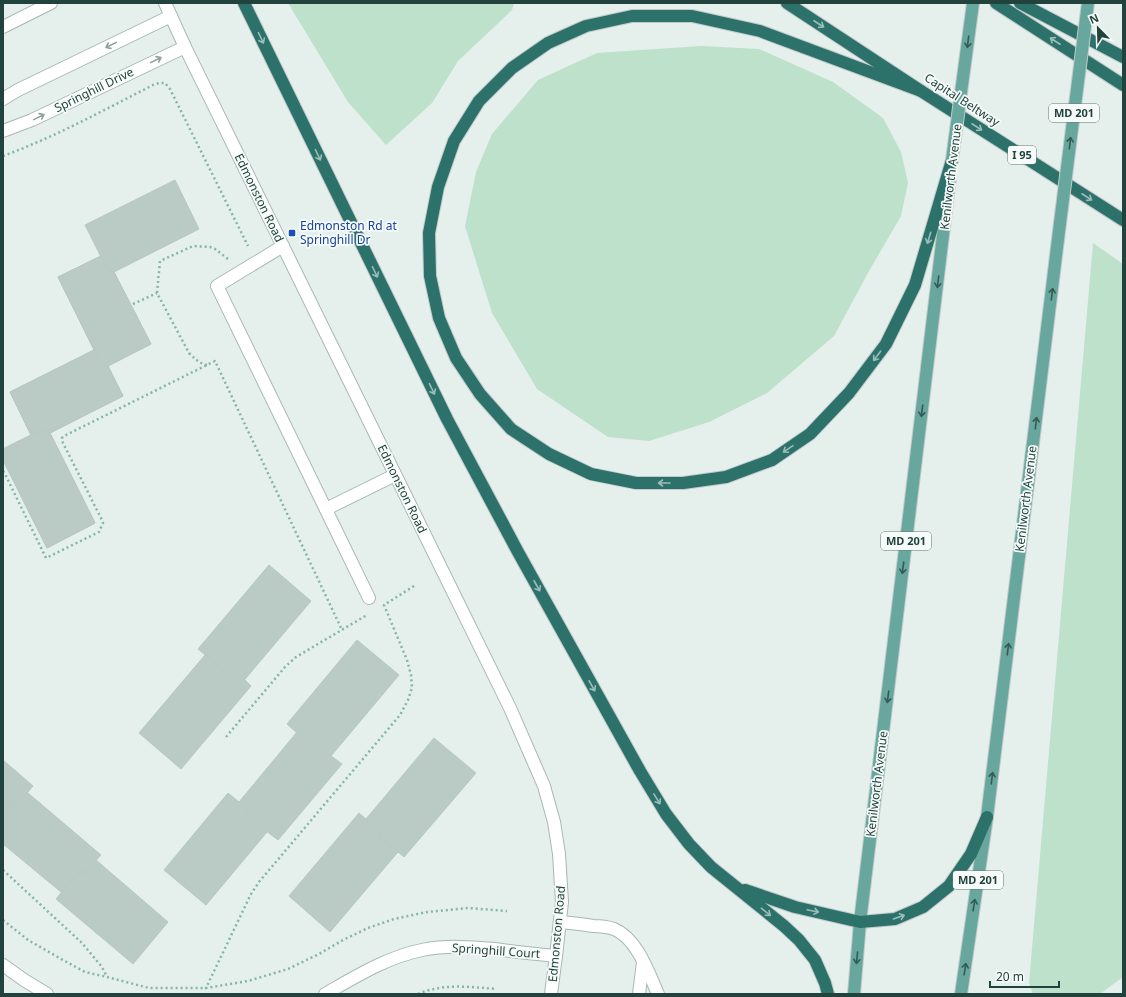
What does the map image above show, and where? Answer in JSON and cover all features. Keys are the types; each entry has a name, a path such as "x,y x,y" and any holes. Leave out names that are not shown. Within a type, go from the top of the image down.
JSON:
{"highway":[{"path":"244,3 447,419 640,771 666,814 711,867 799,940 815,960 825,982 828,994"},
{"name":"Capital Beltway","path":"787,3 1123,220"},
{"path":"996,3 1123,85"},
{"path":"1020,3 1123,57"},
{"path":"921,90 760,32 692,16 632,16 586,26 548,43 512,68 479,101 454,142 438,187 429,234 430,276 439,318 456,358 480,394 511,429 549,454 591,474 636,483 683,483 726,476 772,460 810,434 849,393 886,344 915,285 952,160"},
{"path":"736,887 794,907 860,922 895,919 923,907 949,886 971,854 987,817"}],"main road":[{"name":"Kenilworth Avenue","path":"854,994 860,922 952,160 973,3"},
{"name":"Kenilworth Avenue","path":"961,994 987,817 1088,3"}],"street":[{"path":"3,27 51,3"},
{"name":"Edmonston Road","path":"165,3 184,47 510,708 544,786 554,822 559,854 562,902 551,994"},
{"path":"3,99 18,90 171,16"},
{"name":"Springhill Drive","path":"3,131 32,120 184,47"},
{"path":"283,246 217,286 369,598"},
{"path":"326,509 395,475"},
{"path":"560,922 614,929 627,938 634,946 643,962 658,994"},
{"name":"Springhill Court","path":"325,994 376,967 398,957 421,950 449,946 473,947 556,956"},
{"path":"639,994 643,962"},
{"path":"3,965 47,994"}],"path":[{"path":"3,156 27,148 55,135 153,85 165,83 174,96 249,249"},
{"path":"207,365 194,359 189,353 157,293 160,261 193,246 210,247 228,259 235,256"},
{"path":"133,304 157,293"},
{"path":"3,471 46,558 100,532 103,523 102,520 63,443 62,438 71,432 215,361 342,630"},
{"path":"378,608 414,586"},
{"path":"206,988 251,894 259,882 400,715 408,700 412,688 411,675 407,660 384,605"},
{"path":"226,737 285,667 296,657 372,612"},
{"path":"3,870 82,943 102,967 107,977"},
{"path":"3,920 28,940 85,972 149,988 206,988 248,981 288,969 320,954 343,940 394,918 427,912 468,908 508,911"},
{"path":"418,994 426,990 455,986 497,989"}],"green space":[{"path":"288,3 514,3 512,10 458,61 432,103 386,145 348,102"},
{"path":"701,46 759,49 833,82 883,118 901,152 908,183 901,216 834,336 767,393 709,422 649,441 608,437 537,389 492,313 465,226 476,172 492,134 538,80 597,53"},
{"path":"1093,243 1123,264 1123,977 1100,994 1033,994 1029,983"}],"building":[{"path":"175,180 199,229 114,272 107,269 85,225"},
{"path":"101,256 107,269 114,272 151,344 108,366 101,364 58,277"},
{"path":"101,256 107,269 114,272 151,344 108,366 101,364 58,277"},
{"path":"94,350 101,364 108,366 123,396 50,433 41,430 31,435 10,392"},
{"path":"94,350 101,364 108,366 123,396 50,433 41,430 31,435 10,392"},
{"path":"41,430 50,433 95,523 47,548 3,460 3,449"},
{"path":"41,430 50,433 95,523 47,548 3,460 3,449"},
{"path":"269,565 311,601 241,684 198,649"},
{"path":"357,640 399,675 331,756 319,747 316,750 287,724"},
{"path":"205,655 241,684 244,679 251,686 181,769 139,733"},
{"path":"297,732 316,750 319,747 342,764 278,840 245,815 248,812 239,802"},
{"path":"434,738 476,773 404,857 379,836 381,832 366,819"},
{"path":"3,760 33,786 16,806 12,803 3,814"},
{"path":"28,793 101,855 83,874 79,871 61,892 3,844 3,814 12,803 16,806"},
{"path":"228,793 248,812 245,815 267,832 206,905 164,870"},
{"path":"359,813 381,832 379,836 398,852 330,932 289,896"},
{"path":"96,860 168,922 133,964 56,899 79,871 83,874"}],"place":[{"name":"Edmonston Rd at Springhill Dr","path":"292,233"}]}
